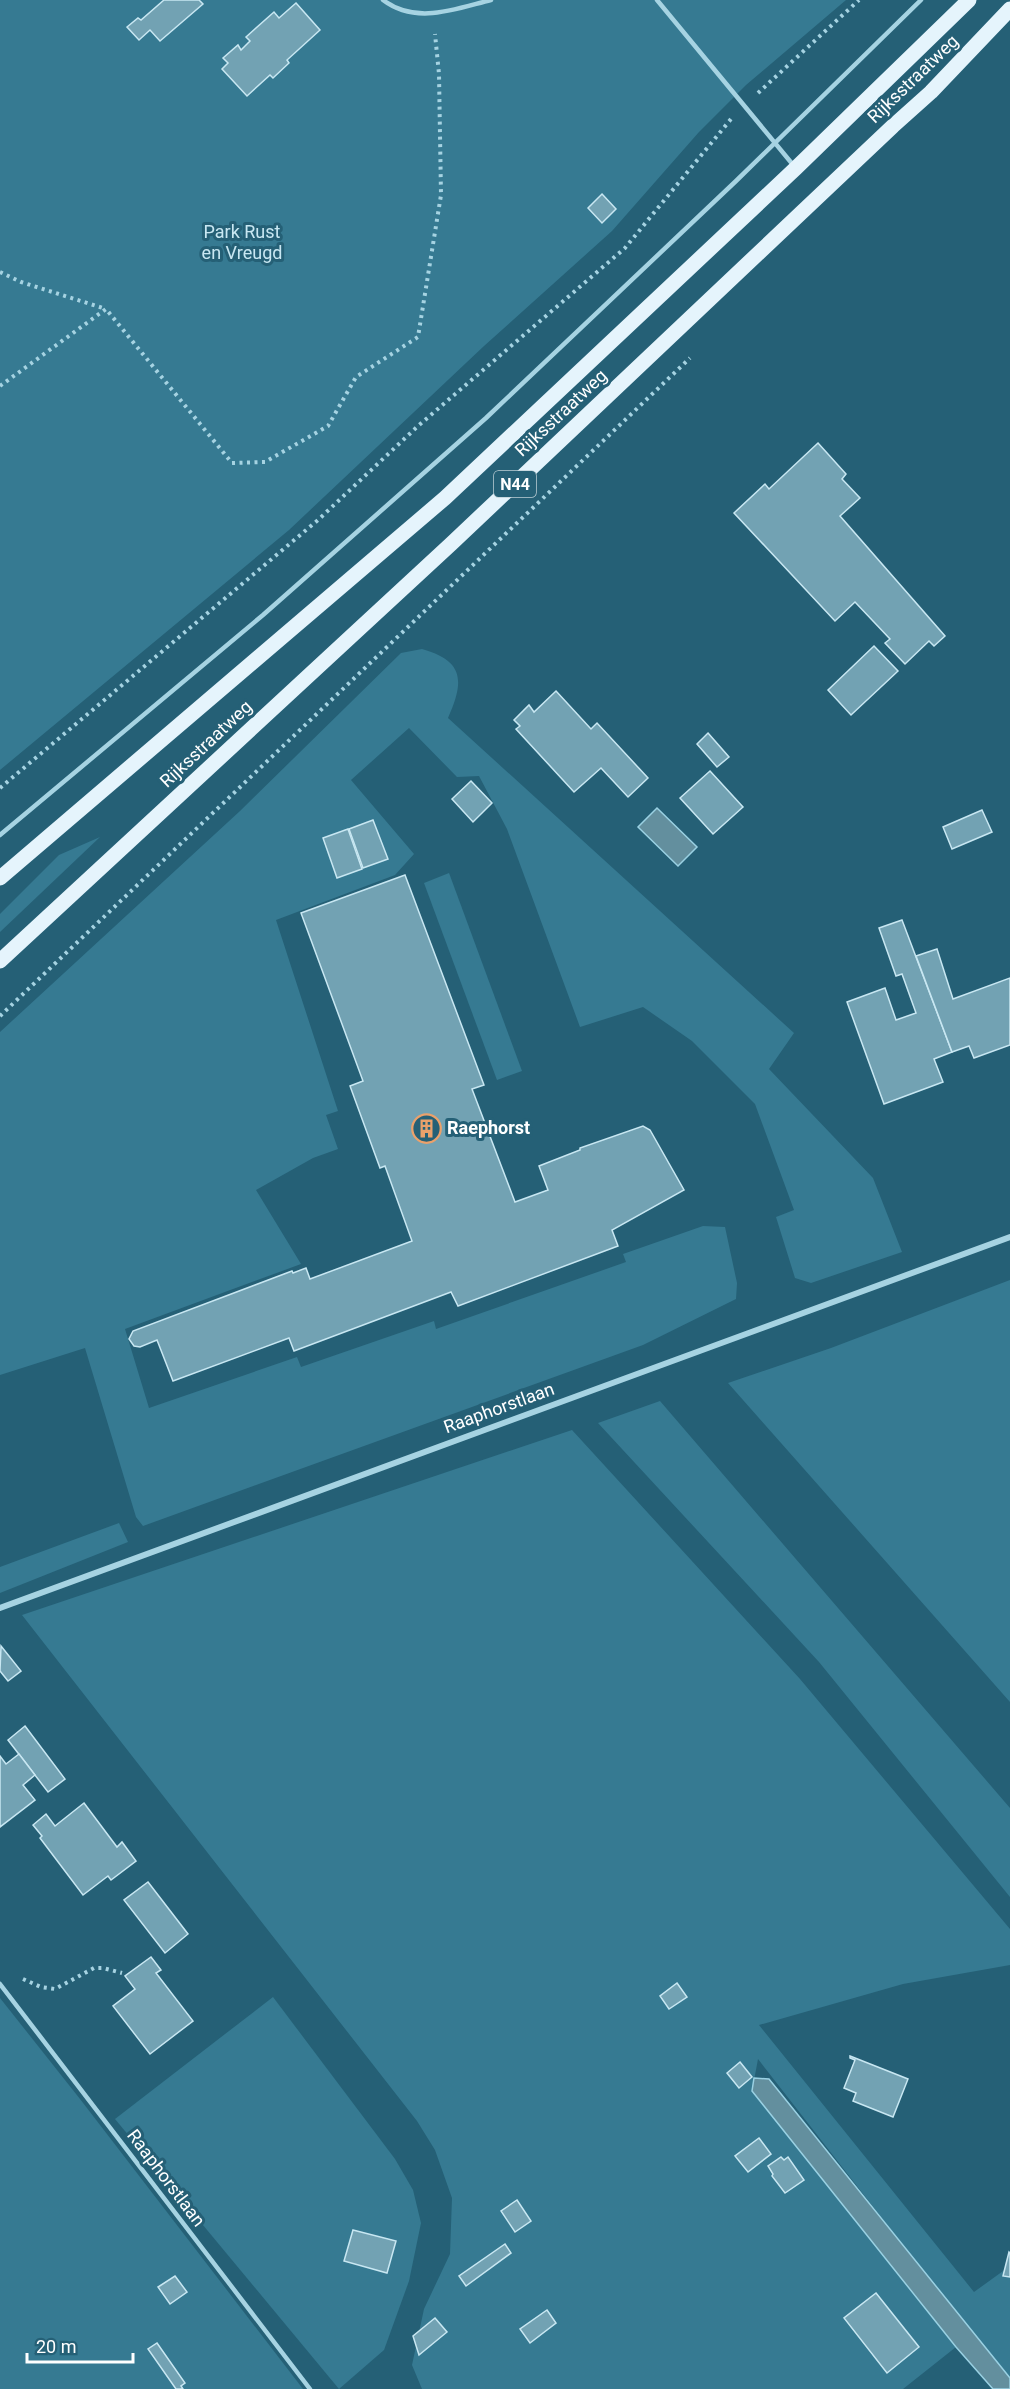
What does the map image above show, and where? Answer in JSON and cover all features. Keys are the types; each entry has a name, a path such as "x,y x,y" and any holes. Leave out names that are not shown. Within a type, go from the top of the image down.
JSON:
{"main road":[{"name":"Rijksstraatweg","path":"0,878 445,498 796,168 969,0"},
{"name":"Rijksstraatweg","path":"0,961 442,552 932,92 1010,9"}],"street":[{"name":"Raaphorstlaan","path":"0,1608 1010,1237"}],"lane":[{"path":"383,0 395,9 432,15 491,0"},
{"path":"657,0 714,66 743,106 796,168"},
{"path":"0,835 263,615 486,418 774,144 921,0"},
{"name":"Raaphorstlaan","path":"0,1984 310,2389"}],"path":[{"path":"0,788 318,520 418,426 624,248 743,106 859,0"},
{"path":"0,272 21,282 106,309 232,463 266,462 328,426 356,377 418,338 441,195 439,74 432,15"},
{"path":"0,386 106,309"},
{"path":"0,1016 697,351"},
{"path":"20,1977 41,1987 55,1989 94,1968 122,1973"}],"green space":[{"name":"Park Rust en Vreugd","path":"0,0 846,0 746,85 699,132 612,231 484,346 289,530 0,770"},
{"path":"422,649 446,660 457,674 457,694 448,718 794,1033 769,1069 873,1178 902,1252 811,1283 795,1278 776,1217 794,1210 755,1104 692,1041 643,1007 580,1027 507,829 479,776 457,777 409,728 351,780 414,854 395,875 276,920 338,1111 326,1115 338,1149 313,1158 256,1190 301,1264 125,1329 149,1408 297,1357 301,1367 434,1321 436,1329 626,1262 623,1254 703,1226 725,1227 737,1283 736,1299 643,1345 143,1526 136,1517 85,1348 0,1375 0,1032 240,811 401,653"},
{"path":"100,837 0,932 0,914 59,855"},
{"path":"449,873 522,1071 497,1080 424,883"},
{"path":"1010,1280 1010,1702 728,1383 831,1348"},
{"path":"660,1401 1010,1808 1010,1897 819,1662 598,1423"},
{"path":"572,1430 800,1679 1010,1929 1010,1965 903,1984 759,2025 974,2292 1010,2266 1010,2378 952,2308 758,2059 752,2091 956,2347 903,2389 422,2389 412,2365 424,2309 450,2254 452,2198 435,2150 417,2121 22,1615"},
{"path":"119,1523 128,1542 0,1593 0,1567"},
{"path":"273,1997 395,2159 413,2190 421,2223 409,2281 384,2350 339,2389 115,2119"},
{"path":"0,1998 80,2099 303,2389 0,2389"}],"shaded area":[{"path":"657,808 697,847 678,866 638,827"},
{"path":"754,2078 769,2079 1010,2378 1010,2389 993,2389 956,2347 752,2091"}],"building":[{"path":"164,0 199,0 203,4 160,41 150,30 139,40 127,27 138,18 141,20"},
{"path":"296,3 320,30 287,60 289,63 273,78 270,75 247,96 222,69 228,63 223,58 238,45 241,50 250,41 246,37 274,12 279,18"},
{"path":"602,194 616,209 602,223 588,208"},
{"path":"818,443 846,474 842,479 860,498 840,516 945,636 934,646 929,641 905,664 885,643 890,639 855,602 835,621 734,513 765,484 769,489"},
{"path":"874,646 898,671 851,715 828,690"},
{"path":"556,691 591,729 597,723 648,778 628,797 601,768 574,792 516,729 520,726 514,720 529,705 534,712"},
{"path":"708,733 729,757 717,767 697,744"},
{"path":"710,771 743,807 713,834 680,798"},
{"path":"471,781 492,803 473,822 452,799"},
{"path":"982,810 992,832 952,849 943,827"},
{"path":"373,820 388,859 363,868 349,829"},
{"path":"348,829 362,869 337,878 323,838"},
{"name":"Raephorst","path":"405,875 484,1085 472,1089 515,1202 548,1190 539,1166 580,1150 580,1148 643,1126 650,1130 684,1190 612,1230 618,1246 458,1306 451,1292 294,1351 289,1338 173,1381 157,1340 140,1347 134,1346 129,1339 133,1331 292,1271 293,1273 306,1268 310,1279 412,1241 385,1166 380,1168 350,1086 363,1081 301,913"},
{"path":"902,920 952,1052 934,1059 943,1082 884,1104 847,1002 885,988 896,1020 916,1013 902,974 896,976 879,928"},
{"path":"937,949 953,999 1010,978 1010,1045 974,1058 969,1046 952,1052 916,956"},
{"path":"1,1646 21,1671 8,1681 0,1671"},
{"path":"25,1726 65,1779 48,1792 8,1740"},
{"path":"19,1754 35,1775 23,1785 35,1800 0,1827 0,1756 6,1764"},
{"path":"84,1803 117,1847 122,1842 136,1861 111,1880 108,1876 83,1895 40,1838 42,1836 33,1825 46,1814 55,1826"},
{"path":"148,1882 188,1934 165,1953 124,1900"},
{"path":"151,1957 161,1970 156,1973 193,2021 150,2054 113,2006 135,1989 125,1976"},
{"path":"677,1983 687,1997 669,2009 660,1996"},
{"path":"850,2056 908,2079 893,2117 853,2101 856,2093 844,2088 855,2060"},
{"path":"740,2062 752,2077 739,2088 727,2073"},
{"path":"759,2138 771,2154 748,2172 735,2156"},
{"path":"781,2157 784,2160 788,2157 804,2180 785,2193 772,2176 768,2166"},
{"path":"517,2200 531,2221 515,2232 501,2211"},
{"path":"353,2230 396,2241 387,2273 344,2261"},
{"path":"505,2244 511,2253 466,2286 459,2276"},
{"path":"1010,2253 1010,2277 1003,2276"},
{"path":"175,2276 187,2292 170,2304 158,2287"},
{"path":"876,2293 919,2347 887,2373 844,2318"},
{"path":"547,2310 556,2323 530,2343 520,2329"},
{"path":"435,2318 447,2332 419,2355 413,2336"},
{"path":"157,2343 185,2383 181,2386 183,2389 176,2389 148,2349"}],"place":[{"name":"Raephorst","path":"426,1128"}]}
